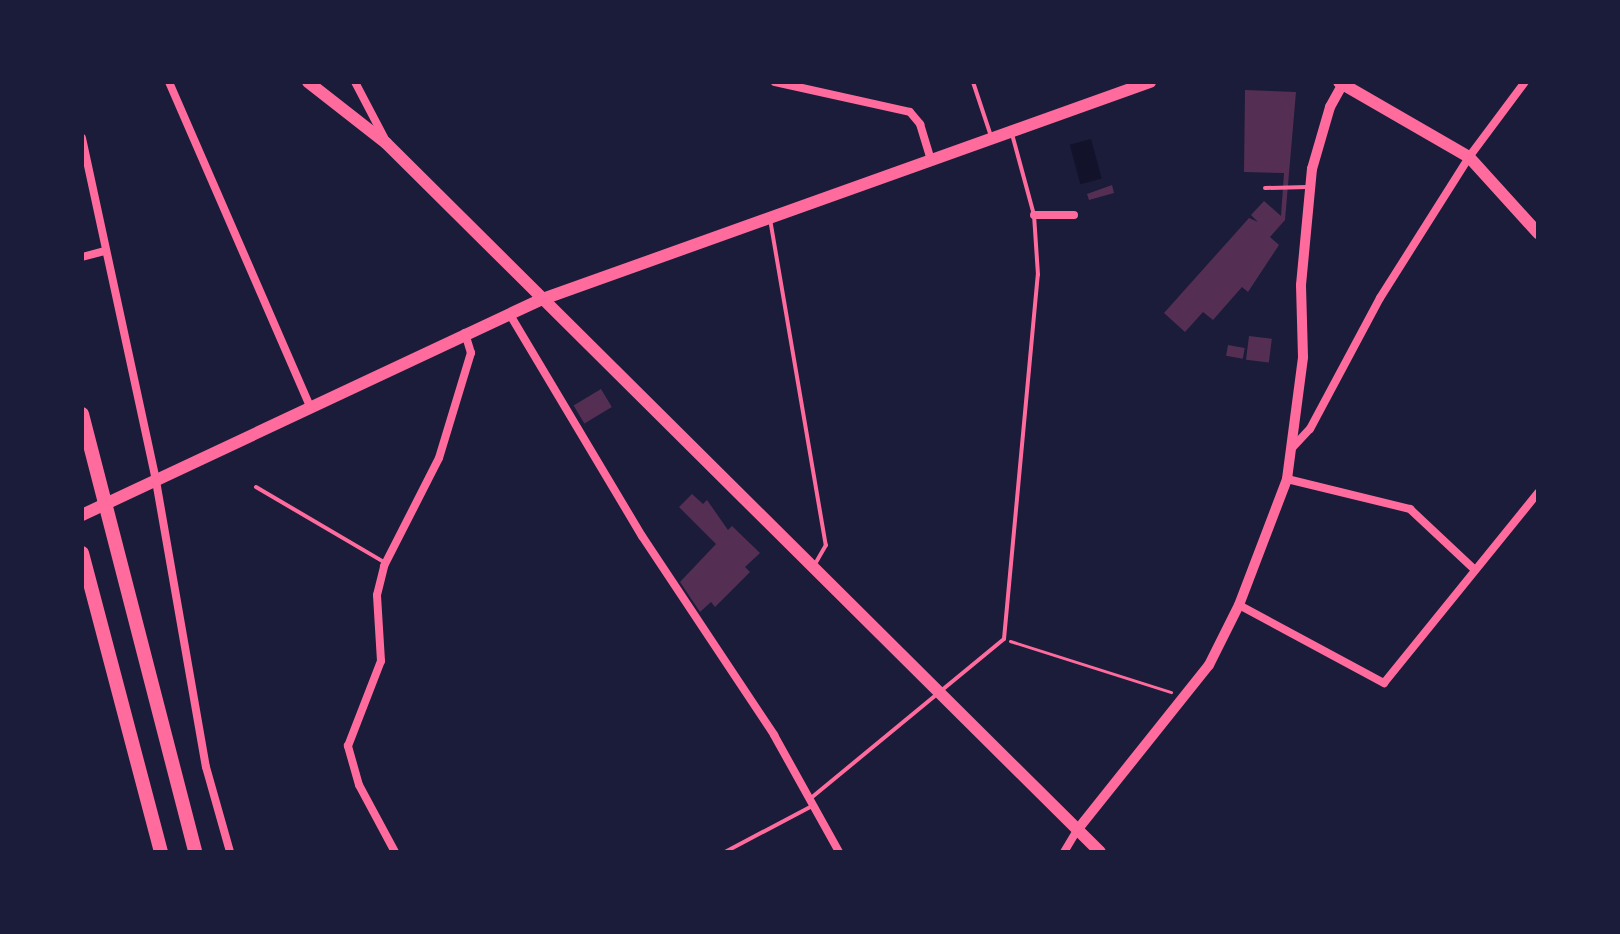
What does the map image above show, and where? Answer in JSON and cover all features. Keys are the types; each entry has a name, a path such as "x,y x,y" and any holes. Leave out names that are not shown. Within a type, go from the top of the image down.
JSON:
{"highway":[{"path":"82,411 195,852"},
{"path":"82,553 161,852"}],"main road":[{"path":"308,82 386,143 540,300 1100,852"},
{"path":"82,515 540,300 1150,82"},
{"path":"1342,83 1469,157 1538,233"}],"street":[{"path":"169,82 310,406"},
{"path":"355,82 386,143"},
{"path":"775,82 910,112 920,124 931,161"},
{"path":"1292,448 1310,429 1380,298 1469,157 1525,82"},
{"path":"1064,852 1078,829 1186,696 1216,652 1239,605 1287,479 1303,357 1301,285 1310,187 1330,107 1342,83"},
{"path":"82,138 156,481 206,767 230,852"},
{"path":"1034,215 1074,215"},
{"path":"82,257 104,251"},
{"path":"509,313 576,432 812,801 839,852"},
{"path":"395,852 359,785 348,746 381,661 377,595 386,563 439,458 471,353 465,333"},
{"path":"1287,479 1410,509 1475,570"},
{"path":"1239,605 1384,683 1538,493"}],"lane":[{"path":"973,82 991,139"},
{"path":"725,852 812,801 937,692 1004,639 1038,275 1034,215 1011,131"},
{"path":"1265,188 1310,187"},
{"path":"769,216 826,545 812,568"},
{"path":"256,487 386,563"}],"path":[{"path":"1004,639 1186,696"}],"shaded area":[{"path":"1091,139 1102,179 1080,184 1070,145"}],"building":[{"path":"1245,90 1296,92 1285,220 1270,237 1279,245 1248,292 1242,287 1213,320 1203,312 1185,332 1164,313 1249,218 1258,222 1251,215 1264,201 1281,216 1284,173 1244,172"},
{"path":"1112,185 1114,193 1089,200 1087,194"},
{"path":"1249,336 1272,339 1269,363 1246,360"},
{"path":"1228,345 1245,348 1243,359 1226,356"},
{"path":"601,389 612,407 584,423 574,405"},
{"path":"692,494 703,504 707,500 728,530 732,526 760,553 745,567 750,572 715,607 711,602 700,612 680,582 716,544 679,507"}]}
